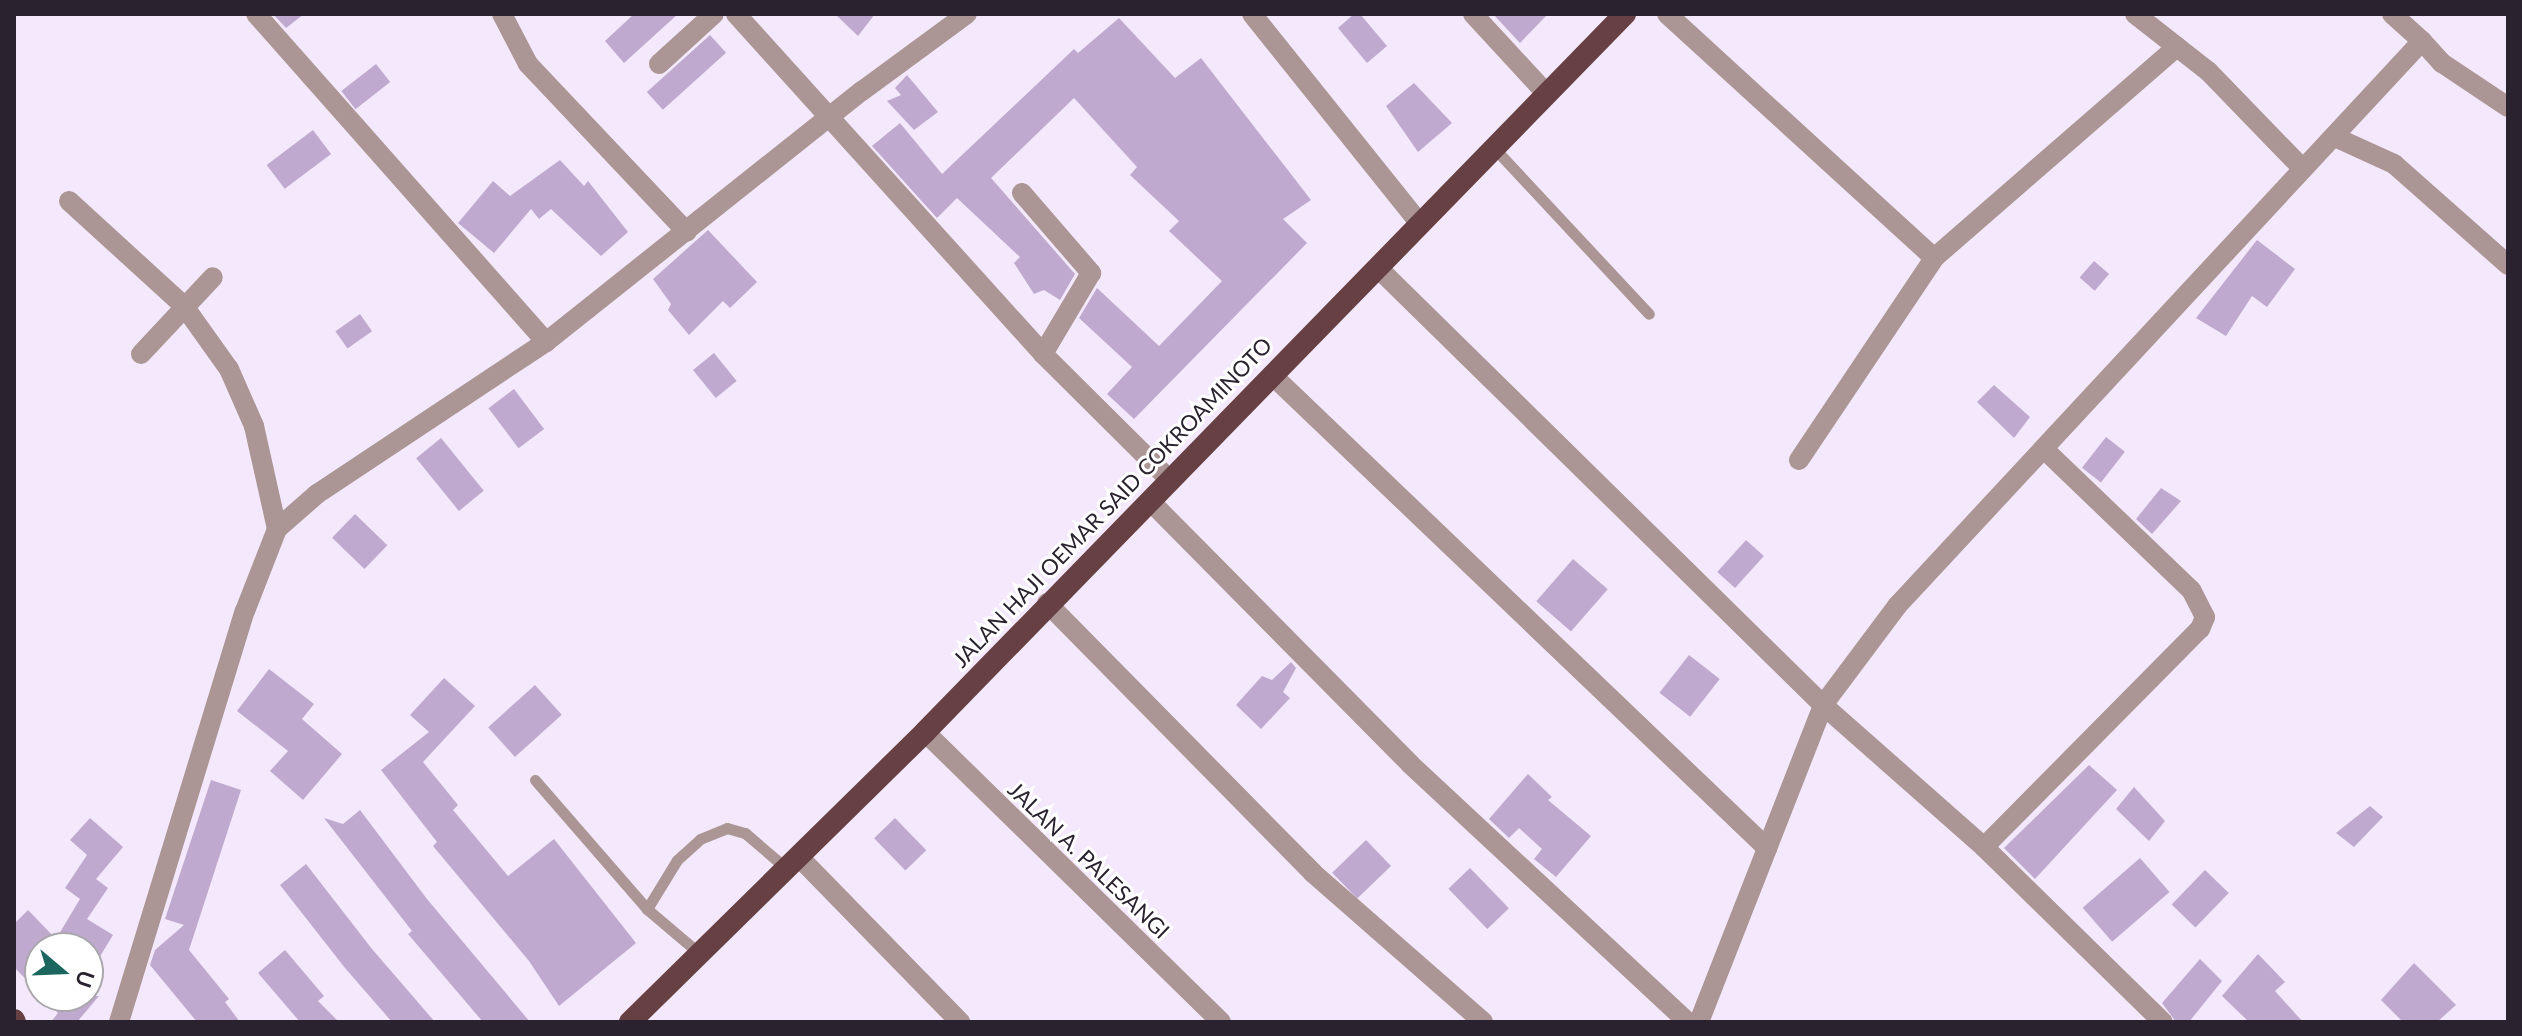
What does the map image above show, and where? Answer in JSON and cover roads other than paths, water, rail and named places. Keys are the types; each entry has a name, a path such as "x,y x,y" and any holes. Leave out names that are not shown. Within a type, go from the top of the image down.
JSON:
{"highway":[{"name":"JALAN HAJI OEMAR SAID COKROAMINOTO","path":"630,1022 925,732 1047,603 1151,502 1625,14"}],"street":[{"path":"256,14 546,342"},
{"path":"502,14 528,64 687,232"},
{"path":"659,64 714,14"},
{"path":"736,14 1043,354 1171,481"},
{"path":"119,1022 245,611 277,529 317,494 546,342 829,117 967,14"},
{"path":"1252,14 1420,224"},
{"path":"1473,14 1546,93"},
{"path":"1667,14 1934,258"},
{"path":"2135,14 2208,71 2301,167"},
{"path":"2392,14 2442,63 2508,107"},
{"path":"1699,1022 1823,705 1897,606 2046,451 2301,167 2337,138 2422,41"},
{"path":"1799,460 1934,258 2177,47"},
{"path":"2337,138 2394,164 2508,265"},
{"path":"1022,193 1091,273 1043,354"},
{"path":"69,201 184,306 229,369 254,426 277,529"},
{"path":"1378,268 1823,705 1984,847 2163,1022"},
{"path":"141,354 213,277"},
{"path":"1272,375 1767,848"},
{"path":"1984,847 2200,629 2205,617 2191,590 2046,451"},
{"path":"1151,502 1410,764 1688,1022"},
{"path":"1047,603 1313,873 1483,1022"},
{"name":"JALAN A. PALESANGI","path":"925,732 1221,1022"},
{"path":"793,863 960,1022"}],"lane":[{"path":"1496,150 1649,314"},
{"path":"535,780 647,909 700,954"},
{"path":"647,909 677,860 700,839 727,828 745,833 793,863"}]}
